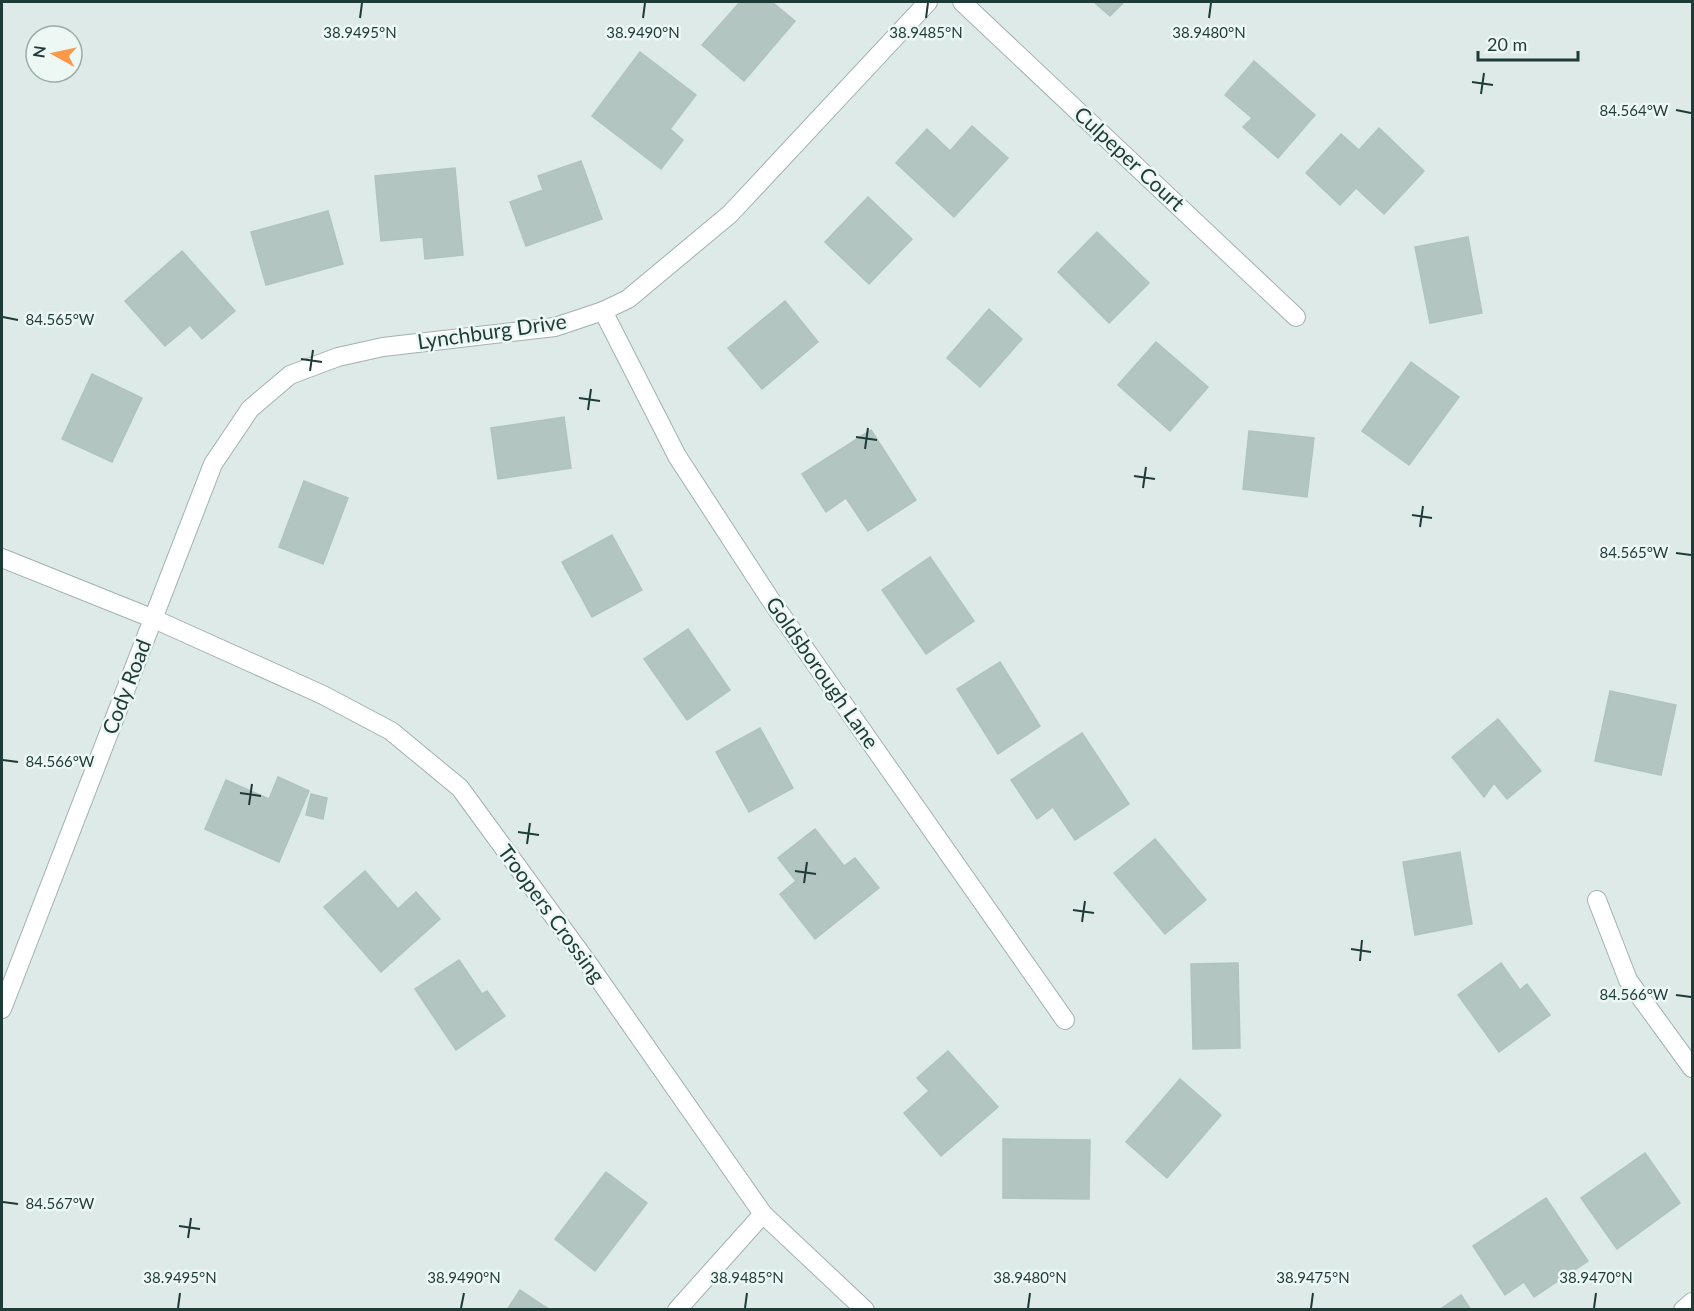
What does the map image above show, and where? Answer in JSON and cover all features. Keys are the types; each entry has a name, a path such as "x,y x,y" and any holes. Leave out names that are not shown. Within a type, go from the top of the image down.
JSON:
{"street":[{"name":"Lynchburg Drive","path":"153,619 213,464 250,409 290,375 338,357 383,347 555,327 603,311 628,299 730,214 928,2"},
{"name":"Culpeper Court","path":"962,2 1296,317"},
{"name":"Goldsborough Lane","path":"603,311 678,456 758,580 1065,1020"},
{"name":"Cody Road","path":"2,558 153,619 2,1009"},
{"name":"Troopers Crossing","path":"153,619 324,694 391,731 460,788 764,1214 865,1310"},
{"path":"1597,900 1628,980 1692,1068"},
{"path":"677,1310 764,1214"},
{"path":"1683,1310 1692,1302"}],"building":[{"path":"740,2 772,2 795,21 744,81 702,45"},
{"path":"1094,2 1124,2 1110,16"},
{"path":"640,52 696,95 670,129 683,140 661,169 592,116"},
{"path":"1254,61 1315,115 1278,158 1243,127 1252,118 1225,95"},
{"path":"972,126 1008,158 954,217 896,163 927,129 950,151"},
{"path":"1379,128 1424,171 1384,214 1356,188 1340,205 1306,173 1341,134 1359,150"},
{"path":"581,161 602,219 526,246 510,202 543,190 538,176"},
{"path":"455,168 463,255 425,259 423,237 381,241 375,176"},
{"path":"868,197 912,239 869,284 825,242"},
{"path":"328,211 343,264 266,285 251,232"},
{"path":"1097,232 1149,283 1109,323 1058,272"},
{"path":"1468,237 1482,313 1430,323 1415,247"},
{"path":"182,251 235,311 202,339 190,325 165,346 125,301"},
{"path":"785,301 818,342 762,389 728,348"},
{"path":"989,309 1022,339 980,387 947,358"},
{"path":"1156,342 1208,387 1170,431 1118,385"},
{"path":"1411,362 1459,397 1409,465 1362,431"},
{"path":"92,374 142,398 112,462 62,439"},
{"path":"564,417 571,468 498,479 491,428"},
{"path":"871,430 916,500 868,531 846,498 826,512 802,474"},
{"path":"1249,431 1314,438 1307,497 1243,489"},
{"path":"304,481 348,498 323,564 279,547"},
{"path":"612,535 642,590 592,617 562,562"},
{"path":"930,557 974,621 926,654 882,590"},
{"path":"688,629 730,690 687,720 644,659"},
{"path":"1000,662 1040,726 998,754 957,689"},
{"path":"1610,691 1676,705 1661,775 1595,761"},
{"path":"1498,719 1541,771 1507,799 1494,783 1484,797 1452,757"},
{"path":"760,728 793,788 749,812 716,752"},
{"path":"1082,733 1129,804 1075,840 1053,807 1037,819 1011,780"},
{"path":"278,777 309,791 279,862 205,829 226,780 269,799"},
{"path":"311,794 327,798 323,819 306,815"},
{"path":"815,829 844,866 855,858 879,888 815,939 780,894 796,881 778,858"},
{"path":"1155,839 1206,900 1165,934 1114,873"},
{"path":"1460,852 1472,924 1415,935 1403,862"},
{"path":"365,871 398,909 416,892 440,919 381,972 324,907"},
{"path":"459,960 482,994 487,991 505,1016 456,1050 415,989"},
{"path":"1238,963 1240,1048 1193,1049 1191,964"},
{"path":"1501,963 1520,990 1527,984 1550,1015 1499,1052 1458,995"},
{"path":"948,1051 998,1107 941,1156 904,1113 929,1091 917,1078"},
{"path":"1180,1079 1221,1115 1167,1178 1126,1142"},
{"path":"1003,1139 1090,1140 1089,1199 1003,1198"},
{"path":"1645,1153 1680,1203 1617,1249 1581,1198"},
{"path":"606,1172 647,1203 595,1271 555,1239"},
{"path":"1546,1198 1588,1261 1534,1297 1524,1282 1505,1295 1473,1246"},
{"path":"520,1290 550,1310 507,1310"},
{"path":"1461,1295 1471,1310 1439,1310"}]}
